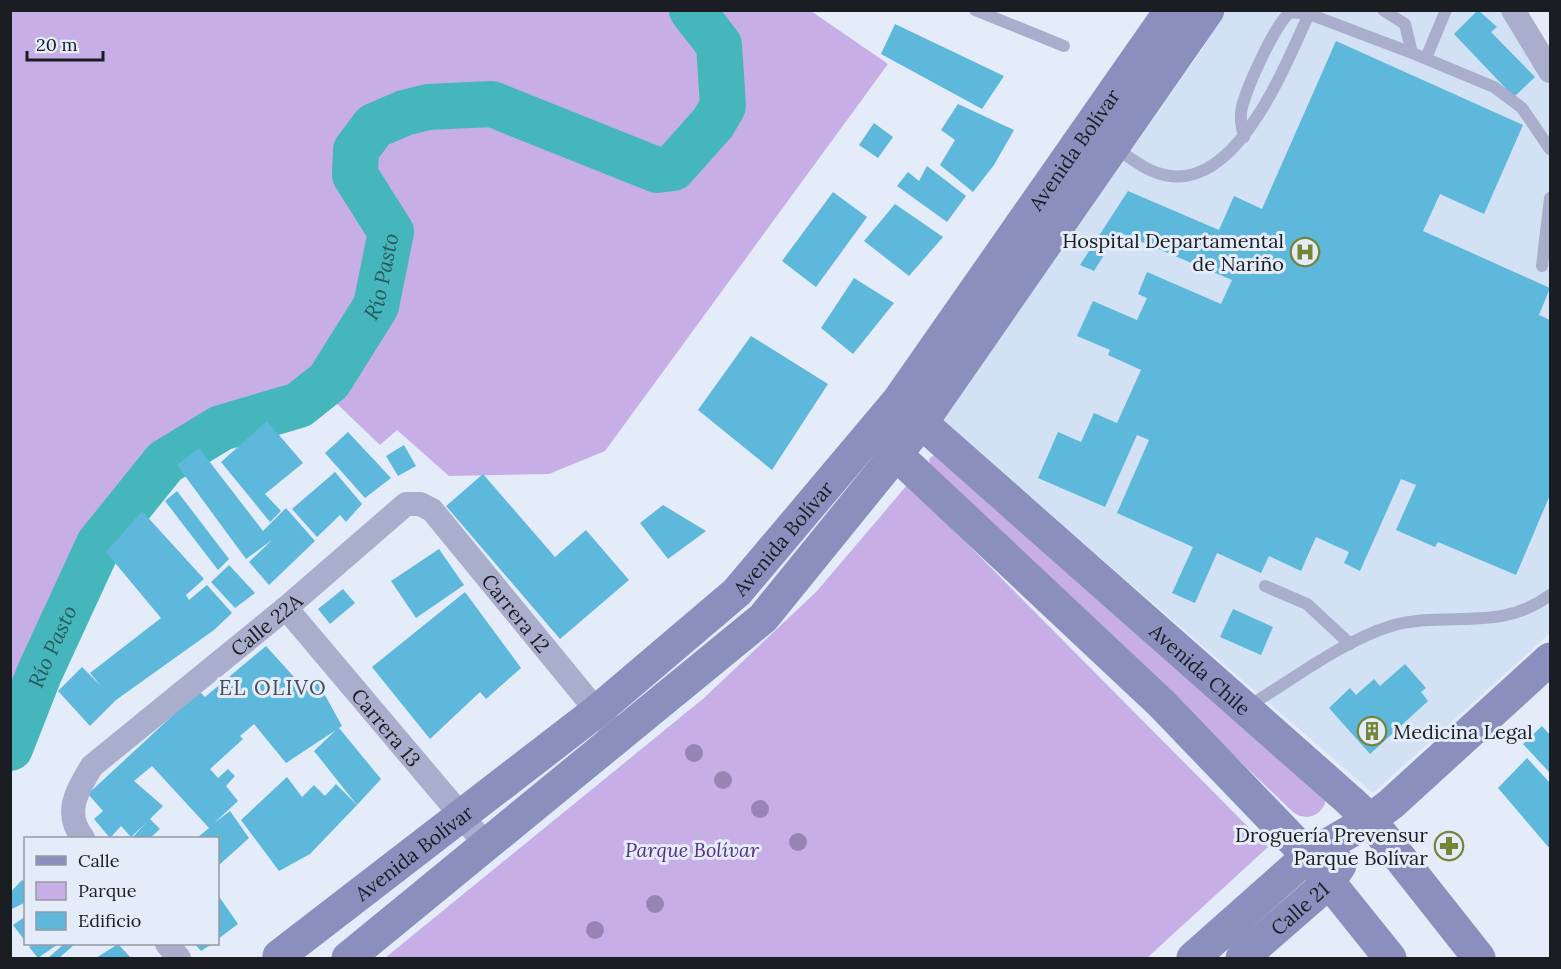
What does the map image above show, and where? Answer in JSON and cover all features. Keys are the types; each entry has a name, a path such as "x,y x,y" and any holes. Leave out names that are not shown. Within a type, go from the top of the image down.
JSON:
{"main road":[{"name":"Avenida Bolívar","path":"281,958 597,711 737,592 898,401 1172,10"},
{"name":"Avenida Bolívar","path":"350,957 763,618 922,422 1208,10"},
{"name":"Avenida Chile","path":"898,401 1370,820 1479,958"},
{"path":"873,433 1162,704 1308,856 1390,958"},
{"name":"Calle 21","path":"1193,958 1308,856 1370,820 1551,659"},
{"name":"Calle 21","path":"1242,958 1328,883 1370,820"}],"street":[{"path":"1513,10 1551,71"},
{"name":"Carrera 12","path":"406,504 420,504 432,510 619,738"},
{"name":"Calle 22A","path":"82,837 75,828 75,794 92,766 286,608 406,504"},
{"name":"Carrera 13","path":"286,608 487,846"},
{"path":"168,945 179,958"}],"lane":[{"path":"975,10 1064,46"},
{"path":"1383,10 1405,24 1412,53"},
{"path":"1426,58 1446,10"},
{"path":"1244,136 1240,123 1243,102 1279,23 1286,14 1304,12 1426,58 1487,84 1509,97 1533,121 1551,149"},
{"path":"1114,147 1146,169 1177,177 1194,174 1206,167 1244,136 1265,108 1304,12"},
{"path":"1542,266 1551,198"},
{"path":"1265,585 1306,604 1328,621 1350,644"},
{"path":"1246,708 1350,644 1377,631 1405,623 1494,619 1513,615 1551,595"}],"shaded area":[{"name":"Hospital Departamental de Nariño","path":"1226,11 1509,11 1550,84 1550,633 1373,793 942,421 1201,51"}],"green space":[{"path":"11,10 678,11 710,56 713,109 665,168 566,132 493,98 402,100 354,119 345,170 384,230 371,306 325,378 298,397 216,418 162,452 98,527 23,684 11,720"},
{"path":"706,11 811,11 888,64 605,451 549,474 449,476 397,430 380,445 332,399 386,290 399,228 364,181 362,149 385,128 445,109 504,116 644,174 676,173 730,106 728,68 723,44 714,21"},
{"path":"934,455 1326,800 1321,810 1308,817 1293,812 930,465 929,459"},
{"name":"Parque Bolívar","path":"908,484 1268,847 1147,958 385,958 704,698 817,591"}],"building":[{"path":"1478,10 1497,27 1491,32 1535,77 1514,97 1454,34"},
{"path":"895,24 1004,76 982,109 881,54"},
{"path":"1336,41 1523,125 1484,214 1440,194 1423,231 1550,288 1539,315 1550,320 1550,495 1516,575 1438,542 1435,547 1396,530 1416,485 1401,479 1360,571 1344,563 1349,552 1316,537 1301,571 1269,556 1261,573 1217,553 1195,603 1172,593 1193,547 1117,513 1149,440 1137,435 1105,507 1038,478 1058,432 1081,442 1094,413 1117,423 1141,370 1108,355 1110,350 1077,336 1093,301 1137,320 1147,298 1138,294 1147,272 1221,304 1232,280 1118,232 1094,271 1080,265 1128,191 1219,230 1234,196 1262,209"},
{"path":"958,104 1014,130 994,165 973,192 940,165 955,140 941,130"},
{"path":"874,123 893,137 878,158 859,145"},
{"path":"927,166 966,196 947,222 897,186 908,172 919,181"},
{"path":"833,192 867,217 816,287 782,261"},
{"path":"895,204 943,237 909,276 864,241"},
{"path":"854,278 894,303 853,354 821,328"},
{"path":"751,336 828,384 772,470 698,410"},
{"path":"267,421 303,463 265,494 281,511 270,522 221,462"},
{"path":"348,432 391,478 365,498 325,453"},
{"path":"404,445 416,466 398,476 386,456"},
{"path":"199,448 263,531 286,508 315,541 269,585 249,562 272,540 246,559 177,465"},
{"path":"335,472 362,504 346,522 340,515 317,537 292,509"},
{"path":"483,474 555,557 586,530 629,580 560,639 446,506"},
{"path":"177,491 229,559 218,570 165,501"},
{"path":"663,505 706,531 668,559 640,523"},
{"path":"142,511 204,579 186,595 189,600 207,585 232,613 214,630 116,700 90,726 58,691 82,667 101,686 90,673 161,618 106,552"},
{"path":"439,549 464,585 416,618 391,581"},
{"path":"229,565 255,593 235,608 211,582"},
{"path":"343,589 355,603 330,624 318,609"},
{"path":"465,592 521,668 486,699 480,692 430,739 372,667"},
{"path":"1233,609 1273,627 1261,655 1220,637"},
{"path":"266,646 303,687 315,677 342,726 339,728 381,779 357,805 314,751 336,730 286,763 254,724 240,736 243,739 210,769 218,778 228,769 235,776 226,786 238,801 214,823 230,811 249,838 219,865 219,837 198,837 209,828 152,766 134,781 163,806 150,819 160,829 151,837 133,837 146,823 131,837 121,826 109,837 94,819 103,811 88,794 199,691 205,697"},
{"name":"Medicina Legal","path":"1405,664 1426,688 1421,692 1428,701 1370,754 1329,708 1350,688 1356,695 1374,679 1380,686"},
{"path":"1542,726 1550,735 1550,773 1523,744"},
{"path":"1527,758 1550,783 1550,849 1498,788"},
{"path":"287,777 302,797 314,785 325,796 336,784 357,805 310,854 279,871 241,820"},
{"path":"22,880 24,882 24,903 10,910 10,893"},
{"path":"219,896 238,924 219,938"},
{"path":"24,917 24,939 13,925"},
{"path":"32,945 57,945 38,958 29,947"},
{"path":"63,945 74,945 59,958 48,958"},
{"path":"119,945 131,958 96,958"},
{"path":"196,945 210,945 201,951"}],"waterway":[{"name":"Río Pasto","path":"10,748 39,674 99,544 165,462 221,428 299,405 329,381 376,306 391,232 355,175 356,150 374,126 404,113 428,107 492,104 657,170 673,168 713,123 723,106 719,45 692,10"}],"place":[{"name":"Hospital Departamental de Nariño","path":"1305,252"},
{"name":"Medicina Legal","path":"1372,731"},
{"name":"Droguería Prevensur Parque Bolívar","path":"1449,846"}],"district":[{"name":"EL OLIVO","path":"273,687"}]}
